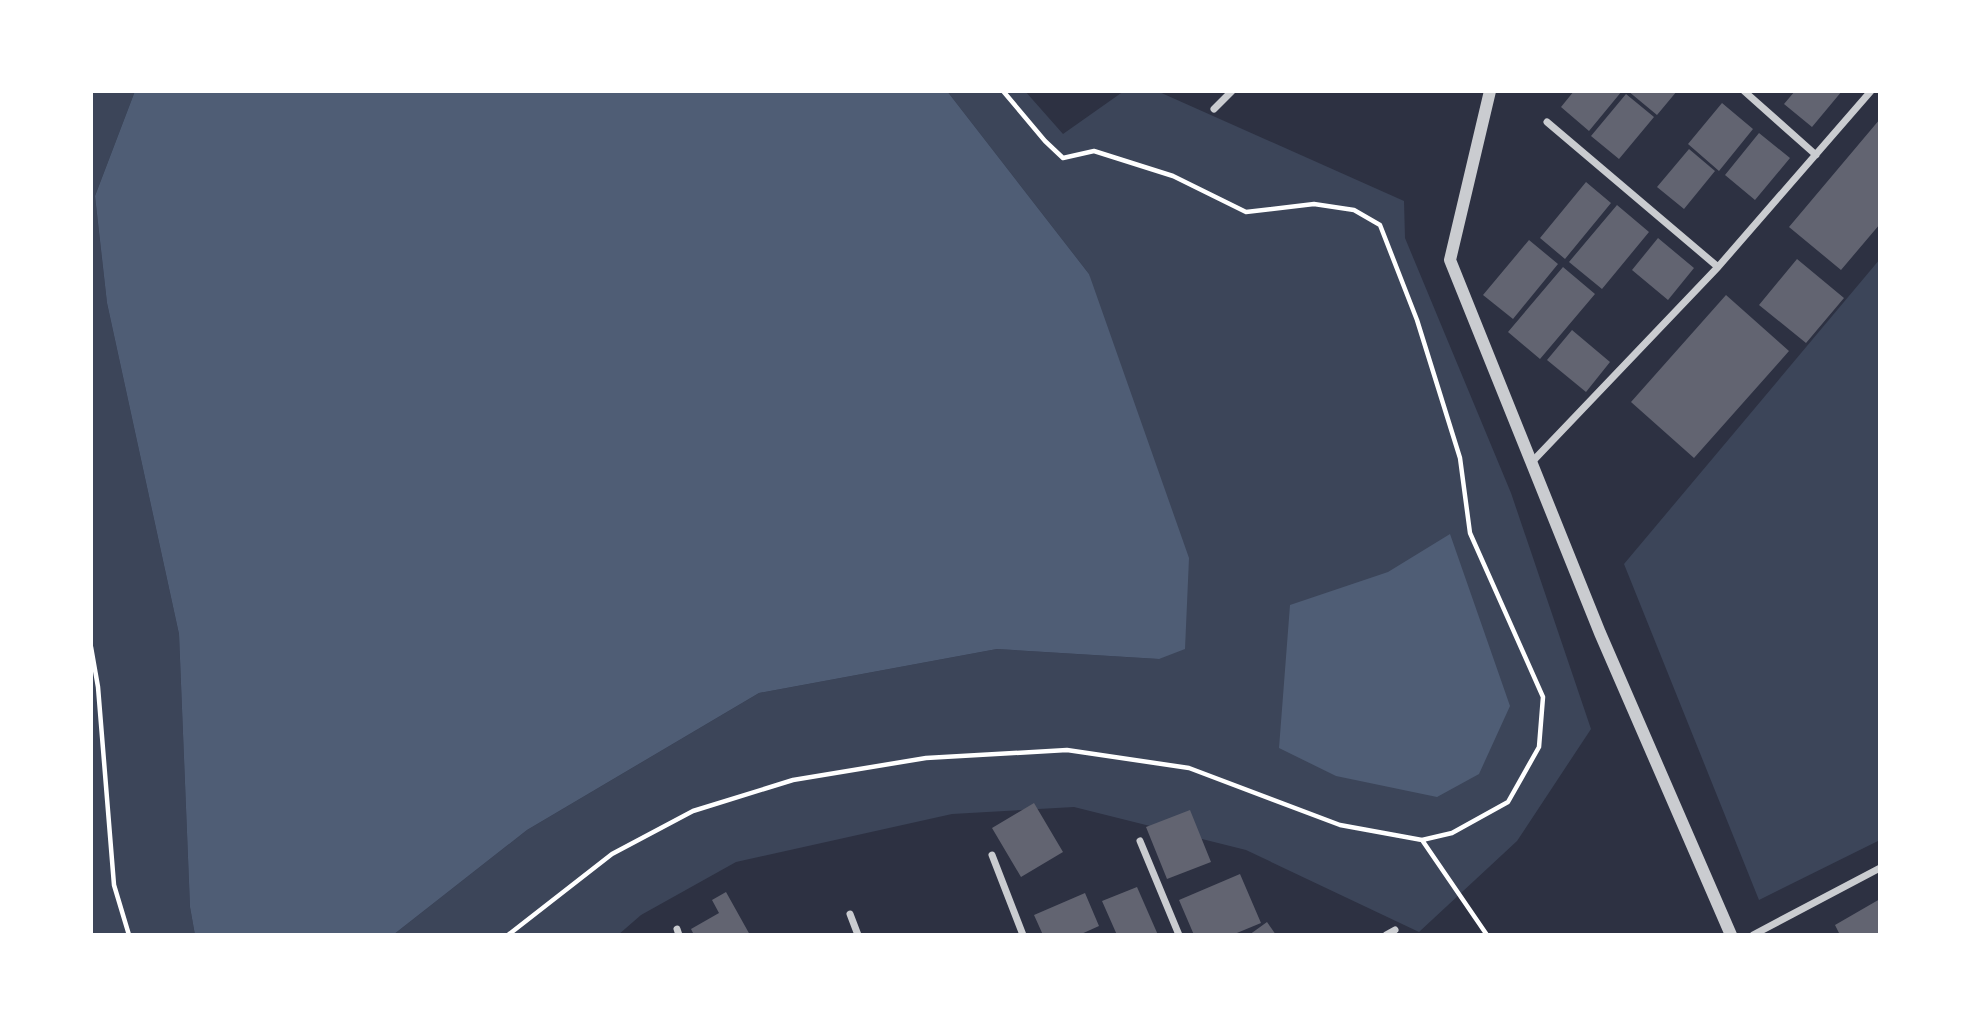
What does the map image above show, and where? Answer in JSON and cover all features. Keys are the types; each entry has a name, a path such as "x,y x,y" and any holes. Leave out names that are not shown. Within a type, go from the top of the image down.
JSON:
{"street":[{"path":"1214,108 1232,91"},
{"path":"1490,91 1450,260 1600,633 1731,935"},
{"path":"1744,91 1816,155"},
{"path":"1531,463 1718,267 1871,91"},
{"path":"1547,122 1718,267"},
{"path":"1140,841 1179,935"},
{"path":"992,855 1024,935"},
{"path":"1753,935 1880,867"},
{"path":"850,914 858,935"},
{"path":"1386,935 1395,930"}],"path":[{"path":"508,935 612,854 694,811 793,780 926,758 1067,750 1189,768 1340,825 1422,840 1452,832 1508,802 1538,747 1544,697 1469,533 1460,458 1417,320 1380,225 1354,210 1314,204 1246,212 1173,176 1094,150 1063,158 1003,91"},
{"path":"91,647 98,687 114,885 129,935"},
{"path":"1422,840 1487,935"}],"shaded area":[{"path":"91,91 135,91 95,196 107,303 179,634 190,907 195,935 93,935 91,930"},
{"path":"135,91 947,91 1089,274 1189,558 1185,649 1159,659 997,649 759,693 527,830 393,935 195,935 190,907 179,634 107,303 95,196"},
{"path":"947,91 1025,91 1063,134 1124,91 1157,91 1404,201 1405,238 1511,493 1591,729 1517,841 1419,932 1246,850 1074,807 952,814 736,862 641,915 618,935 393,935 527,830 759,693 997,649 1159,659 1089,274"},
{"path":"1880,259 1880,840 1759,900 1624,564"},
{"path":"1450,534 1510,706 1479,774 1437,797 1336,776 1279,748 1290,605 1388,572"}],"building":[{"path":"1574,91 1622,91 1589,131 1561,107"},
{"path":"1628,91 1677,91 1657,115"},
{"path":"1795,91 1842,91 1812,127 1784,104"},
{"path":"1626,94 1654,117 1619,159 1591,136"},
{"path":"1722,103 1753,129 1719,171 1688,144"},
{"path":"1880,119 1880,224 1841,270 1789,227"},
{"path":"1759,133 1790,158 1755,200 1725,175"},
{"path":"1689,149 1715,171 1684,209 1657,187"},
{"path":"1586,182 1611,203 1565,259 1540,238"},
{"path":"1617,205 1649,232 1602,289 1569,262"},
{"path":"1658,238 1694,268 1668,300 1632,270"},
{"path":"1529,240 1558,264 1513,319 1483,295"},
{"path":"1797,259 1844,298 1806,343 1759,305"},
{"path":"1563,267 1595,294 1540,359 1508,332"},
{"path":"1726,295 1789,351 1694,458 1631,402"},
{"path":"1572,330 1610,362 1586,392 1547,360"},
{"path":"1034,803 1063,852 1021,877 992,828"},
{"path":"1190,810 1211,862 1167,879 1146,827"},
{"path":"1240,874 1261,923 1232,935 1194,935 1179,900"},
{"path":"1137,887 1158,935 1117,935 1102,901"},
{"path":"726,892 750,935 694,935 691,929 719,913 712,900"},
{"path":"1085,893 1099,926 1079,935 1043,935 1034,915"},
{"path":"1880,899 1880,935 1840,935 1835,925"},
{"path":"1267,922 1276,935 1249,935"}]}
